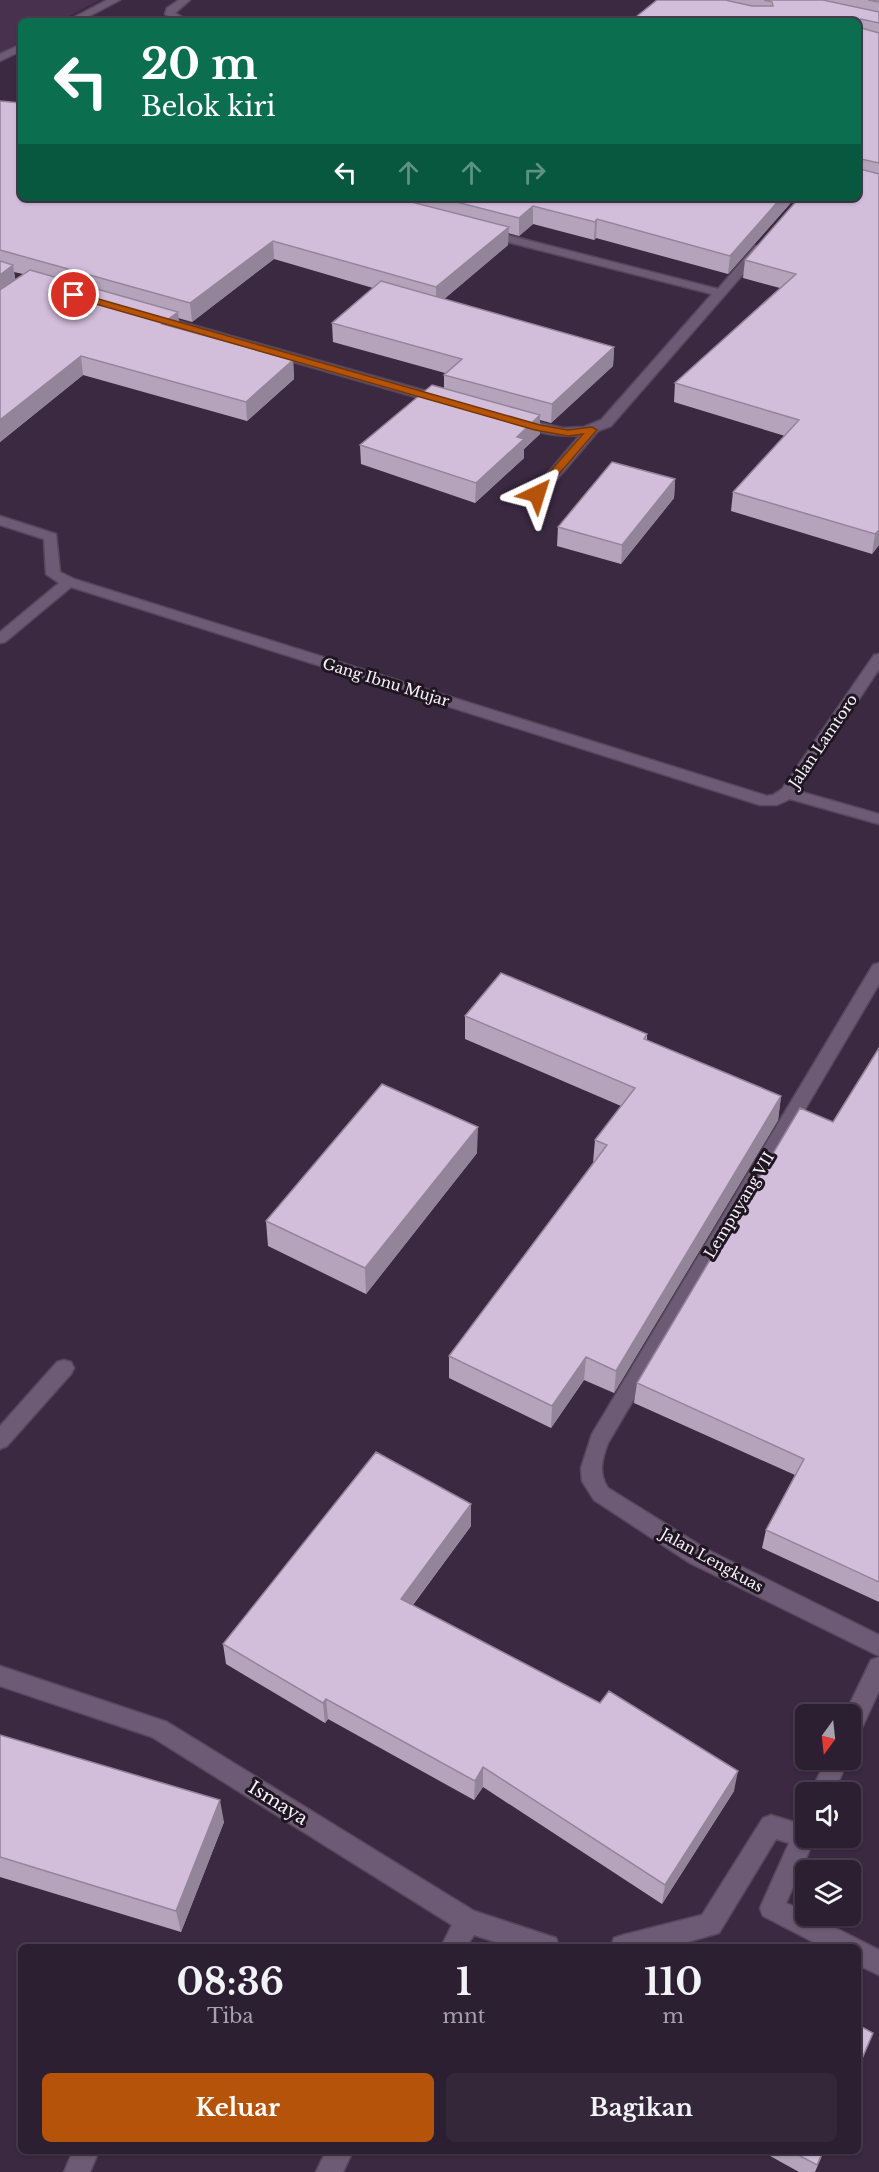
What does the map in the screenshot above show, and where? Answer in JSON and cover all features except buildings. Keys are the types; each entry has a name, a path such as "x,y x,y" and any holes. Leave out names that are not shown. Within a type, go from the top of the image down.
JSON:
{"street":[{"path":"78,18 115,0"},
{"path":"178,18 170,14 171,10 185,0"},
{"path":"0,58 18,49"},
{"path":"471,230 721,293"},
{"path":"505,418 568,433 592,430 606,423 766,241"},
{"path":"143,315 460,405"},
{"path":"537,494 592,430"},
{"path":"0,520 51,537 53,574 69,582 0,639"},
{"name":"Gang Ibnu Mujar","path":"69,582 765,801 777,800 788,793"},
{"name":"Jalan Lamtoro","path":"788,793 879,658"},
{"path":"788,793 879,819"},
{"name":"Lempuyang VII","path":"599,1440 879,969"},
{"path":"0,1440 64,1368"},
{"name":"Jalan Lengkuas","path":"599,1440 590,1466 596,1488 601,1494 698,1556 879,1646"},
{"path":"861,1705 879,1667"},
{"name":"Ismaya","path":"0,1676 159,1729 468,1920 538,1944"},
{"path":"635,1944 710,1926 771,1826 795,1831"},
{"path":"797,1848 771,1908 842,1944"},
{"path":"455,1944 468,1920"},
{"path":"861,1954 879,1963"},
{"path":"77,2172 85,2154"},
{"path":"329,2172 338,2154"}],"shaded area":[{"path":"0,0 99,0 66,18 18,18 18,43 0,53"}],"route":[{"path":"74,295 539,428 568,433 592,430 537,494"}]}
